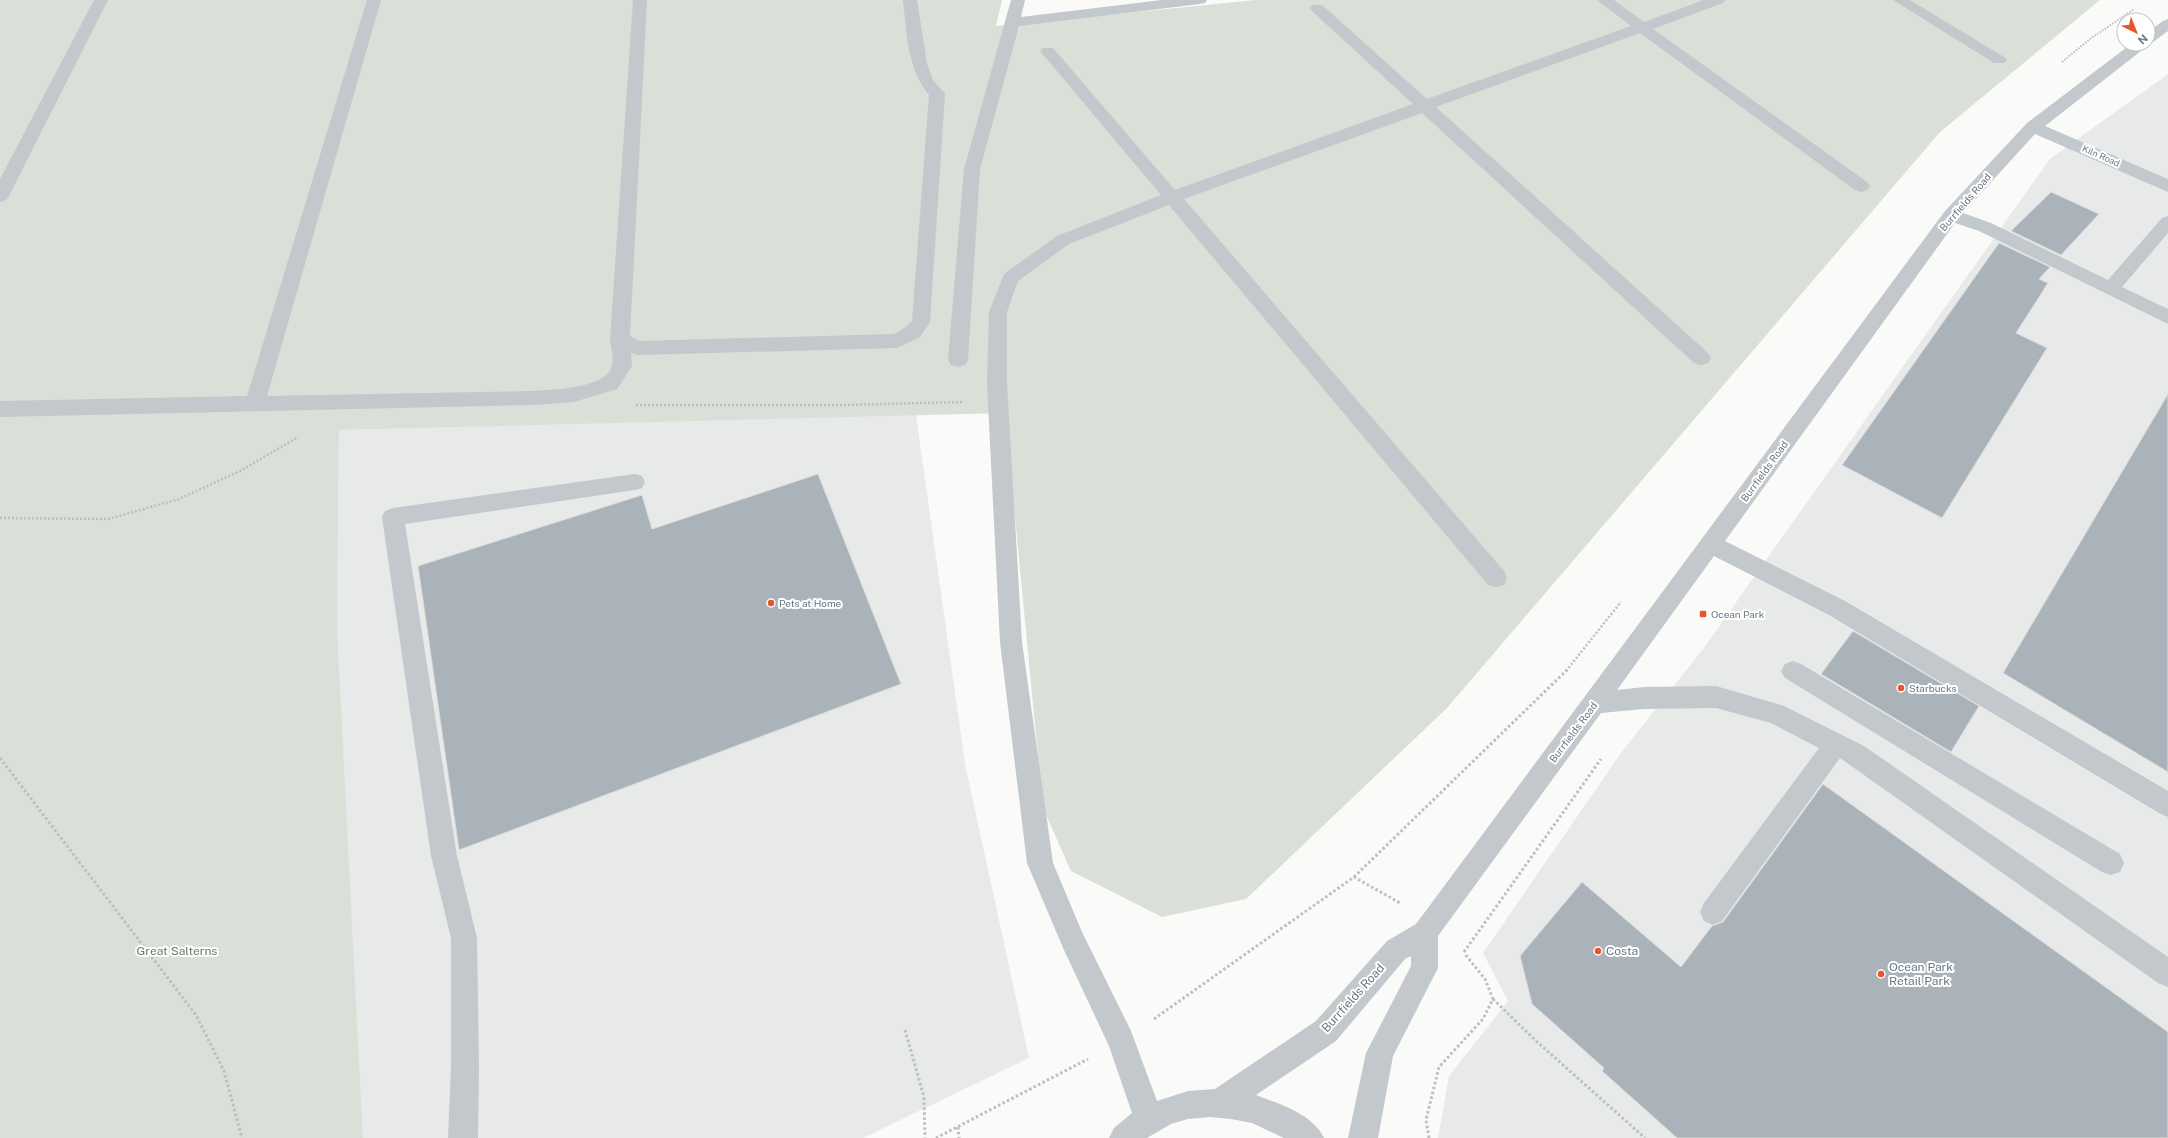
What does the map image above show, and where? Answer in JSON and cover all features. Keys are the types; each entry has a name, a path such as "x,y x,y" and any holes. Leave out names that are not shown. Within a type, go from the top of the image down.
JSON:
{"street":[{"path":"0,196 101,0"},
{"path":"255,403 374,0"},
{"path":"0,409 534,398 574,395 610,384 622,366 620,340 640,0"},
{"path":"620,340 638,348 896,341 913,332 921,322 937,94 926,81 919,64 910,0"},
{"path":"958,360 972,169 1018,0"},
{"path":"1013,22 1200,0"},
{"path":"1604,0 1861,186"},
{"path":"1149,1119 1121,1041 1073,941 1040,863 1011,642 997,383 998,312 1010,278 1063,240 1172,197 1718,0"},
{"path":"1900,0 1999,60"},
{"path":"1317,8 1700,358"},
{"path":"2156,33 2168,24"},
{"path":"1048,51 1496,578"},
{"name":"Burrfields Road","path":"1221,1102 1326,1031 1396,950 1428,928 1951,215 2033,126 2130,52"},
{"name":"Kiln Road","path":"2033,126 2168,186"},
{"path":"1951,215 1984,227 2168,316"},
{"path":"2111,288 2168,222"},
{"path":"463,1138 465,1068 464,938 444,856 393,517 635,482"},
{"path":"1710,544 1837,608 2168,805"},
{"path":"1793,671 2111,863"},
{"path":"1594,703 1644,698 1716,697 1776,714 1836,744 1862,759 2168,973"},
{"path":"1713,912 1836,744"},
{"path":"1363,1138 1380,1053 1424,968 1428,928"},
{"path":"1124,1138 1149,1119 1184,1106 1221,1102 1251,1107 1280,1119 1309,1138"}],"path":[{"path":"633,406 836,405 968,402"},
{"path":"0,518 108,519 179,499 240,471 299,436"},
{"path":"1464,953 1604,756"},
{"path":"0,758 196,1015 224,1071 242,1138"},
{"path":"936,1138 1121,1041 1269,939 1354,877 1394,898 1428,928 1464,953 1485,979 1493,999 1536,1040 1645,1138"},
{"path":"1429,1138 1426,1120 1440,1067 1483,1019 1493,999"},
{"path":"905,1030 922,1082 927,1118 925,1138"},
{"path":"958,1127 958,1138"}],"shaded area":[{"path":"2168,74 2168,1138 1438,1138 1449,1076 1508,1001 1483,953 1621,753 1703,649 2050,159"},
{"path":"916,415 965,764 1029,1058 863,1138 363,1138 337,624 339,430"}],"green space":[{"name":"Great Salterns","path":"0,0 1002,0 996,26 1256,0 2100,0 1940,132 1447,708 1246,899 1162,917 1071,871 1043,808 1005,413 339,430 337,624 363,1138 0,1138"}],"building":[{"path":"2051,192 2099,214 2061,255 2011,231"},
{"path":"1999,243 2050,267 2039,279 2048,283 2016,333 2047,348 1942,518 1842,465"},
{"path":"2168,394 2168,772 2003,673"},
{"path":"818,474 901,684 459,850 418,566 642,495 652,529"},
{"name":"Starbucks","path":"1853,631 1979,706 1951,752 1821,674"},
{"name":"Ocean Park Retail Park","path":"1823,784 2168,1032 2168,1138 1677,1138 1602,1071 1604,1068 1532,1004 1520,956 1582,882 1681,967 1712,926 1723,922"}],"place":[{"name":"Pets at Home","path":"771,603"},
{"name":"Ocean Park","path":"1703,614"},
{"name":"Starbucks","path":"1901,688"},
{"name":"Costa","path":"1598,951"},
{"name":"Ocean Park Retail Park","path":"1881,974"}]}
